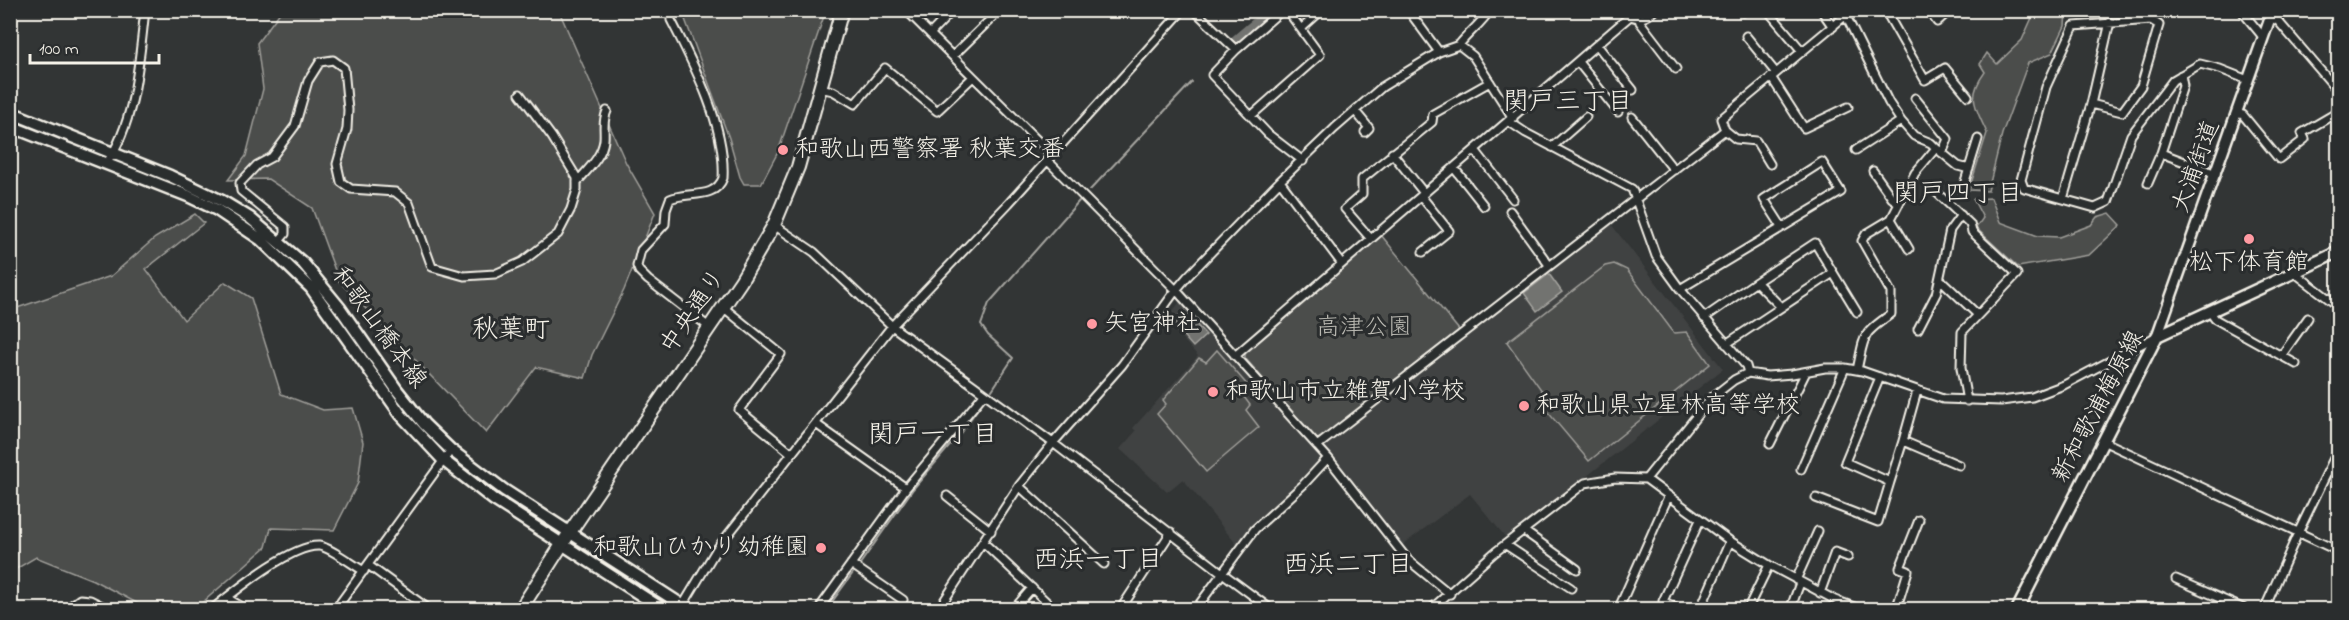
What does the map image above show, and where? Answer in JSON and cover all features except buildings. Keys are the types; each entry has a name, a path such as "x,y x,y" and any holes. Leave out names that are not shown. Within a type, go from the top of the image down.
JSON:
{"highway":[{"name":"中央通り","path":"520,609 723,307 774,225 791,188 842,10"}],"main road":[{"name":"和歌山橋本線","path":"10,112 170,176 222,201 250,218 279,241 318,281 424,424 451,450 504,490 686,607"},
{"name":"和歌山橋本線","path":"10,126 217,210 272,249 311,288 401,415 442,460 494,500 664,609"},
{"name":"新和歌浦梅原線","path":"2017,609 2157,336 2338,252"}],"street":[{"path":"106,164 114,153 124,129 139,65 145,10"},
{"path":"906,10 953,56 1176,290 1328,458 1407,559 1450,594"},
{"path":"930,34 953,10"},
{"path":"953,56 1000,10"},
{"path":"686,607 716,550 892,326 1183,10"},
{"path":"1194,10 1236,50"},
{"path":"1282,10 1236,50 1212,75 1268,134 1303,161"},
{"path":"1251,116 1320,55 1287,10"},
{"path":"1302,28 1322,10"},
{"path":"1408,10 1439,52"},
{"path":"938,609 1019,486 1053,443 1122,365 1176,290 1280,181 1355,111 1382,87 1439,52 1459,45 1490,10"},
{"path":"1636,10 1676,69"},
{"path":"1235,356 1630,16 1646,18 1655,10"},
{"path":"1821,10 1833,27"},
{"path":"1770,164 1756,141 1736,139 1725,130 1721,119 1852,10"},
{"path":"1885,10 1925,80 1945,68 1968,96"},
{"path":"1928,10 1937,22 1950,10"},
{"path":"2241,10 2263,37"},
{"path":"2332,10 2338,18"},
{"path":"1769,12 1802,51"},
{"path":"2272,14 2338,91"},
{"name":"大浦街道","path":"2157,336 2272,14"},
{"path":"1846,16 1889,103 1901,121 1914,136 1931,143 1958,166 1970,169"},
{"path":"671,20 687,52 716,124 723,178 721,185 710,192 670,199 665,224 641,249 637,266 639,272 648,280 709,327"},
{"path":"2091,104 2122,112 2141,86 2159,25 2151,20 2073,26 2046,87 2021,180 2024,188 2095,208 2108,202 2131,135 2173,80 2200,64 2248,80"},
{"path":"2063,199 2091,104 2110,22"},
{"path":"1746,36 1774,75 1804,128 1848,106"},
{"path":"1459,45 1473,56 1511,119 1552,147 1632,189 1656,256 1680,289 1746,366 1748,373"},
{"path":"1597,45 1633,90"},
{"path":"279,241 285,234 285,227 241,191 240,183 257,165 272,157 295,126 308,81 320,62 333,60 344,69 348,110 347,129 337,164 341,182 351,189 395,192 409,203 432,267 464,276 495,274 522,262 558,234 571,209 577,178 552,137 520,94"},
{"path":"1578,62 1618,112"},
{"path":"820,88 833,91 855,104 885,68 937,111 973,77"},
{"path":"2148,183 2161,153 2183,86 2181,75"},
{"path":"1371,238 1345,209 1362,194 1362,179 1432,122 1433,114 1490,82"},
{"path":"1857,370 1864,337 1868,330 1891,314 1891,292 1862,241 1866,234 1891,219 1915,173 1939,151 1948,139 1915,98"},
{"path":"577,182 599,155 604,141 603,122 607,111"},
{"path":"1355,111 1369,128 1365,132"},
{"path":"2237,113 2243,115 2279,159 2305,139 2302,133 2338,112"},
{"path":"1552,147 1586,117"},
{"path":"1632,117 1674,170"},
{"path":"1856,150 1901,121"},
{"path":"1317,446 1725,130"},
{"path":"1962,191 1978,139"},
{"path":"1475,150 1513,198"},
{"path":"1392,153 1449,231 1423,252"},
{"path":"2161,153 2216,174"},
{"path":"1680,289 1841,192 1822,162 1764,199 1782,227"},
{"path":"1454,168 1484,206"},
{"path":"1872,171 1892,198 1898,202"},
{"path":"1280,181 1342,264"},
{"path":"1935,191 1970,224 1972,232 2017,274 1962,332 1961,368 1966,401"},
{"path":"1510,211 1549,265"},
{"path":"1918,329 1936,294 1950,230 1961,215"},
{"path":"1891,219 1909,249"},
{"path":"774,225 814,252 892,326 1053,443 1171,532 1221,573 1272,609"},
{"path":"1704,318 1815,243 1857,312"},
{"path":"1726,344 1833,273"},
{"path":"2295,273 2338,306"},
{"path":"1940,279 1978,315"},
{"path":"1756,282 1781,307"},
{"path":"723,307 781,354 739,410 791,453"},
{"path":"2210,312 2215,319 2296,364"},
{"path":"2281,356 2308,318"},
{"path":"1646,479 1711,398 1734,380 1748,373 1767,375 1845,368 1880,377 1943,399 2001,401 2032,397 2064,385 2157,336"},
{"path":"1801,469 1845,368"},
{"path":"1770,444 1806,372"},
{"path":"1880,377 1845,462 1890,482"},
{"path":"1816,498 1878,522 1917,391"},
{"path":"818,609 906,488 984,394"},
{"path":"816,424 906,488"},
{"path":"1903,441 1959,465"},
{"path":"2103,441 2338,551"},
{"path":"335,609 451,450"},
{"path":"2264,609 2338,450"},
{"path":"1195,609 1255,529 1303,485 1328,458"},
{"path":"1430,609 1585,483 1616,478 1646,479 1730,541 1769,565 1820,593 1862,609"},
{"path":"1019,486 1104,564"},
{"path":"947,496 991,531"},
{"path":"1618,609 1668,496"},
{"path":"1680,609 1663,601 1700,520"},
{"path":"1896,609 1908,571 1900,568 1919,520"},
{"path":"1524,531 1577,569"},
{"path":"1790,609 1798,581 1818,531"},
{"path":"1120,609 1171,532"},
{"path":"1700,609 1730,541"},
{"path":"983,542 1054,609"},
{"path":"1506,545 1571,588"},
{"path":"211,609 275,562 319,546 366,568 430,609"},
{"path":"1820,593 1835,552 1848,556"},
{"path":"851,564 903,600"},
{"path":"1747,609 1769,565"},
{"path":"2176,579 2247,609"},
{"path":"1013,609 1032,588"},
{"path":"226,598 247,609"},
{"path":"65,609 80,599 90,600 110,609"}],"shaded area":[{"name":"和歌山県立星林高等学校","path":"1611,224 1723,369 1507,539 1470,494 1400,547 1325,452 1324,444"},
{"path":"1549,274 1562,292 1537,311 1524,293"},
{"name":"和歌山市立雑賀小学校","path":"1180,302 1321,458 1238,546 1183,479 1167,492 1120,449 1136,431 1133,428 1198,356 1165,320"},
{"path":"1184,311 1206,335 1193,347 1172,323"}],"green space":[{"path":"281,11 559,11 626,163 655,213 624,290 592,355 585,378 536,367 486,433 339,281 312,208 268,179 228,180 246,156 263,89 257,43"},
{"path":"682,11 818,11 825,13 778,152 761,184 744,184"},
{"path":"2035,11 2066,11 2065,26 2052,53 2028,63 2002,134 1988,191 1969,190 1987,133 1977,110 1974,96 1985,72 1980,64 1987,53 1997,64 2022,40"},
{"path":"1991,198 2000,222 2038,236 2059,237 2091,225 2097,217 2110,213 2121,225 2089,255 2018,267 1976,228 1983,218 1973,199"},
{"path":"195,214 204,223 146,269 184,320 225,282 251,298 281,394 323,410 353,408 363,442 358,483 334,530 271,528 266,547 195,609 148,609 93,580 36,557 11,572 11,310 111,276 155,238"},
{"name":"高津公園","path":"1381,235 1459,330 1321,438 1316,439 1245,358 1245,353"},
{"path":"1614,264 1627,270 1674,333 1687,332 1710,364 1589,461 1541,404 1545,395 1507,342 1605,266"},
{"path":"1217,350 1249,387 1241,393 1250,405 1246,410 1259,427 1206,472 1157,414 1166,404 1163,400 1199,358 1206,362"}],"waterway":[{"path":"1235,44 1275,10"},
{"path":"1090,190 1192,82"},
{"path":"992,390 1013,358 988,335 981,325 989,303 1079,201"},
{"path":"860,564 913,489 959,435 982,403"},
{"path":"826,610 853,573"}],"place":[{"name":"和歌山西警察署 秋葉交番","path":"783,150"},
{"name":"松下体育館","path":"2249,239"},
{"name":"矢宮神社","path":"1092,324"},
{"name":"和歌山市立雑賀小学校","path":"1213,392"},
{"name":"和歌山県立星林高等学校","path":"1524,406"},
{"name":"和歌山ひかり幼稚園","path":"821,548"}],"district":[{"name":"関戸三丁目","path":"1568,103"},
{"name":"関戸四丁目","path":"1958,195"},
{"name":"秋葉町","path":"511,331"},
{"name":"関戸一丁目","path":"933,436"},
{"name":"西浜一丁目","path":"1098,561"},
{"name":"西浜二丁目","path":"1348,566"}]}
